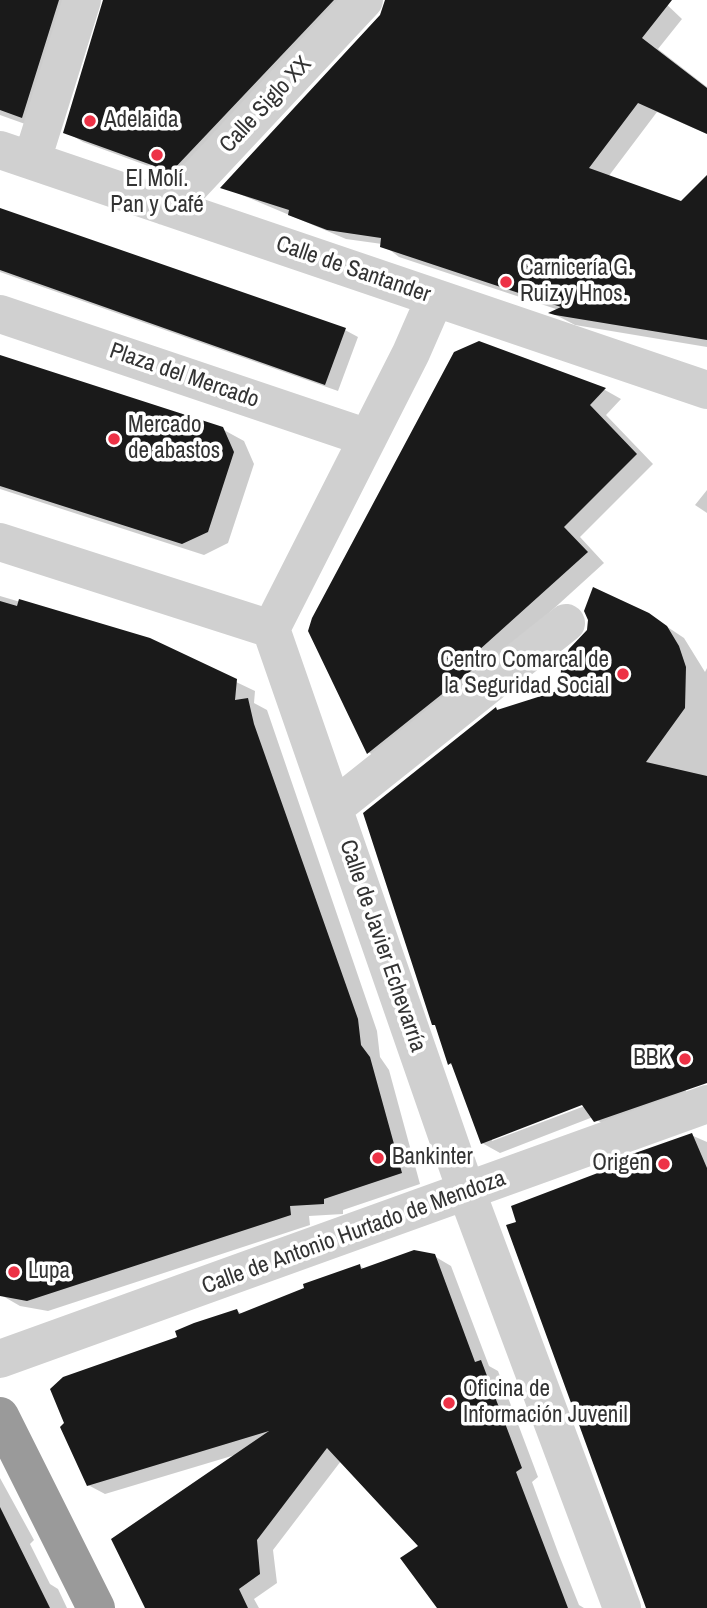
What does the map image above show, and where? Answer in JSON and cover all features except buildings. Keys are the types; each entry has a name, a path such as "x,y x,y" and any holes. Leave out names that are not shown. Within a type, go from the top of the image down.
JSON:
{"highway":[{"path":"0,1416 96,1608"}],"street":[{"path":"16,155 82,0"},
{"name":"Calle Siglo XX","path":"164,206 190,186 364,0"},
{"name":"Calle de Santander","path":"16,155 707,390"},
{"path":"0,542 271,629 368,438 435,298"},
{"name":"Plaza del Mercado","path":"0,314 368,438"},
{"path":"335,807 566,623"},
{"name":"Calle de Javier Echevarría","path":"271,629 467,1193 622,1608"},
{"name":"Calle de Antonio Hurtado de Mendoza","path":"0,1359 467,1193 707,1104"}],"place":[{"name":"Adelaida","path":"90,121"},
{"name":"El Molí. Pan y Café","path":"157,155"},
{"name":"Carnicería G. Ruiz y Hnos.","path":"506,282"},
{"name":"Mercado de abastos","path":"114,439"},
{"name":"Centro Comarcal de la Seguridad Social","path":"623,674"},
{"name":"BBK","path":"685,1059"},
{"name":"Bankinter","path":"378,1158"},
{"name":"Origen","path":"664,1164"},
{"name":"Lupa","path":"14,1272"},
{"name":"Oficina de Información Juvenil","path":"449,1403"}]}
